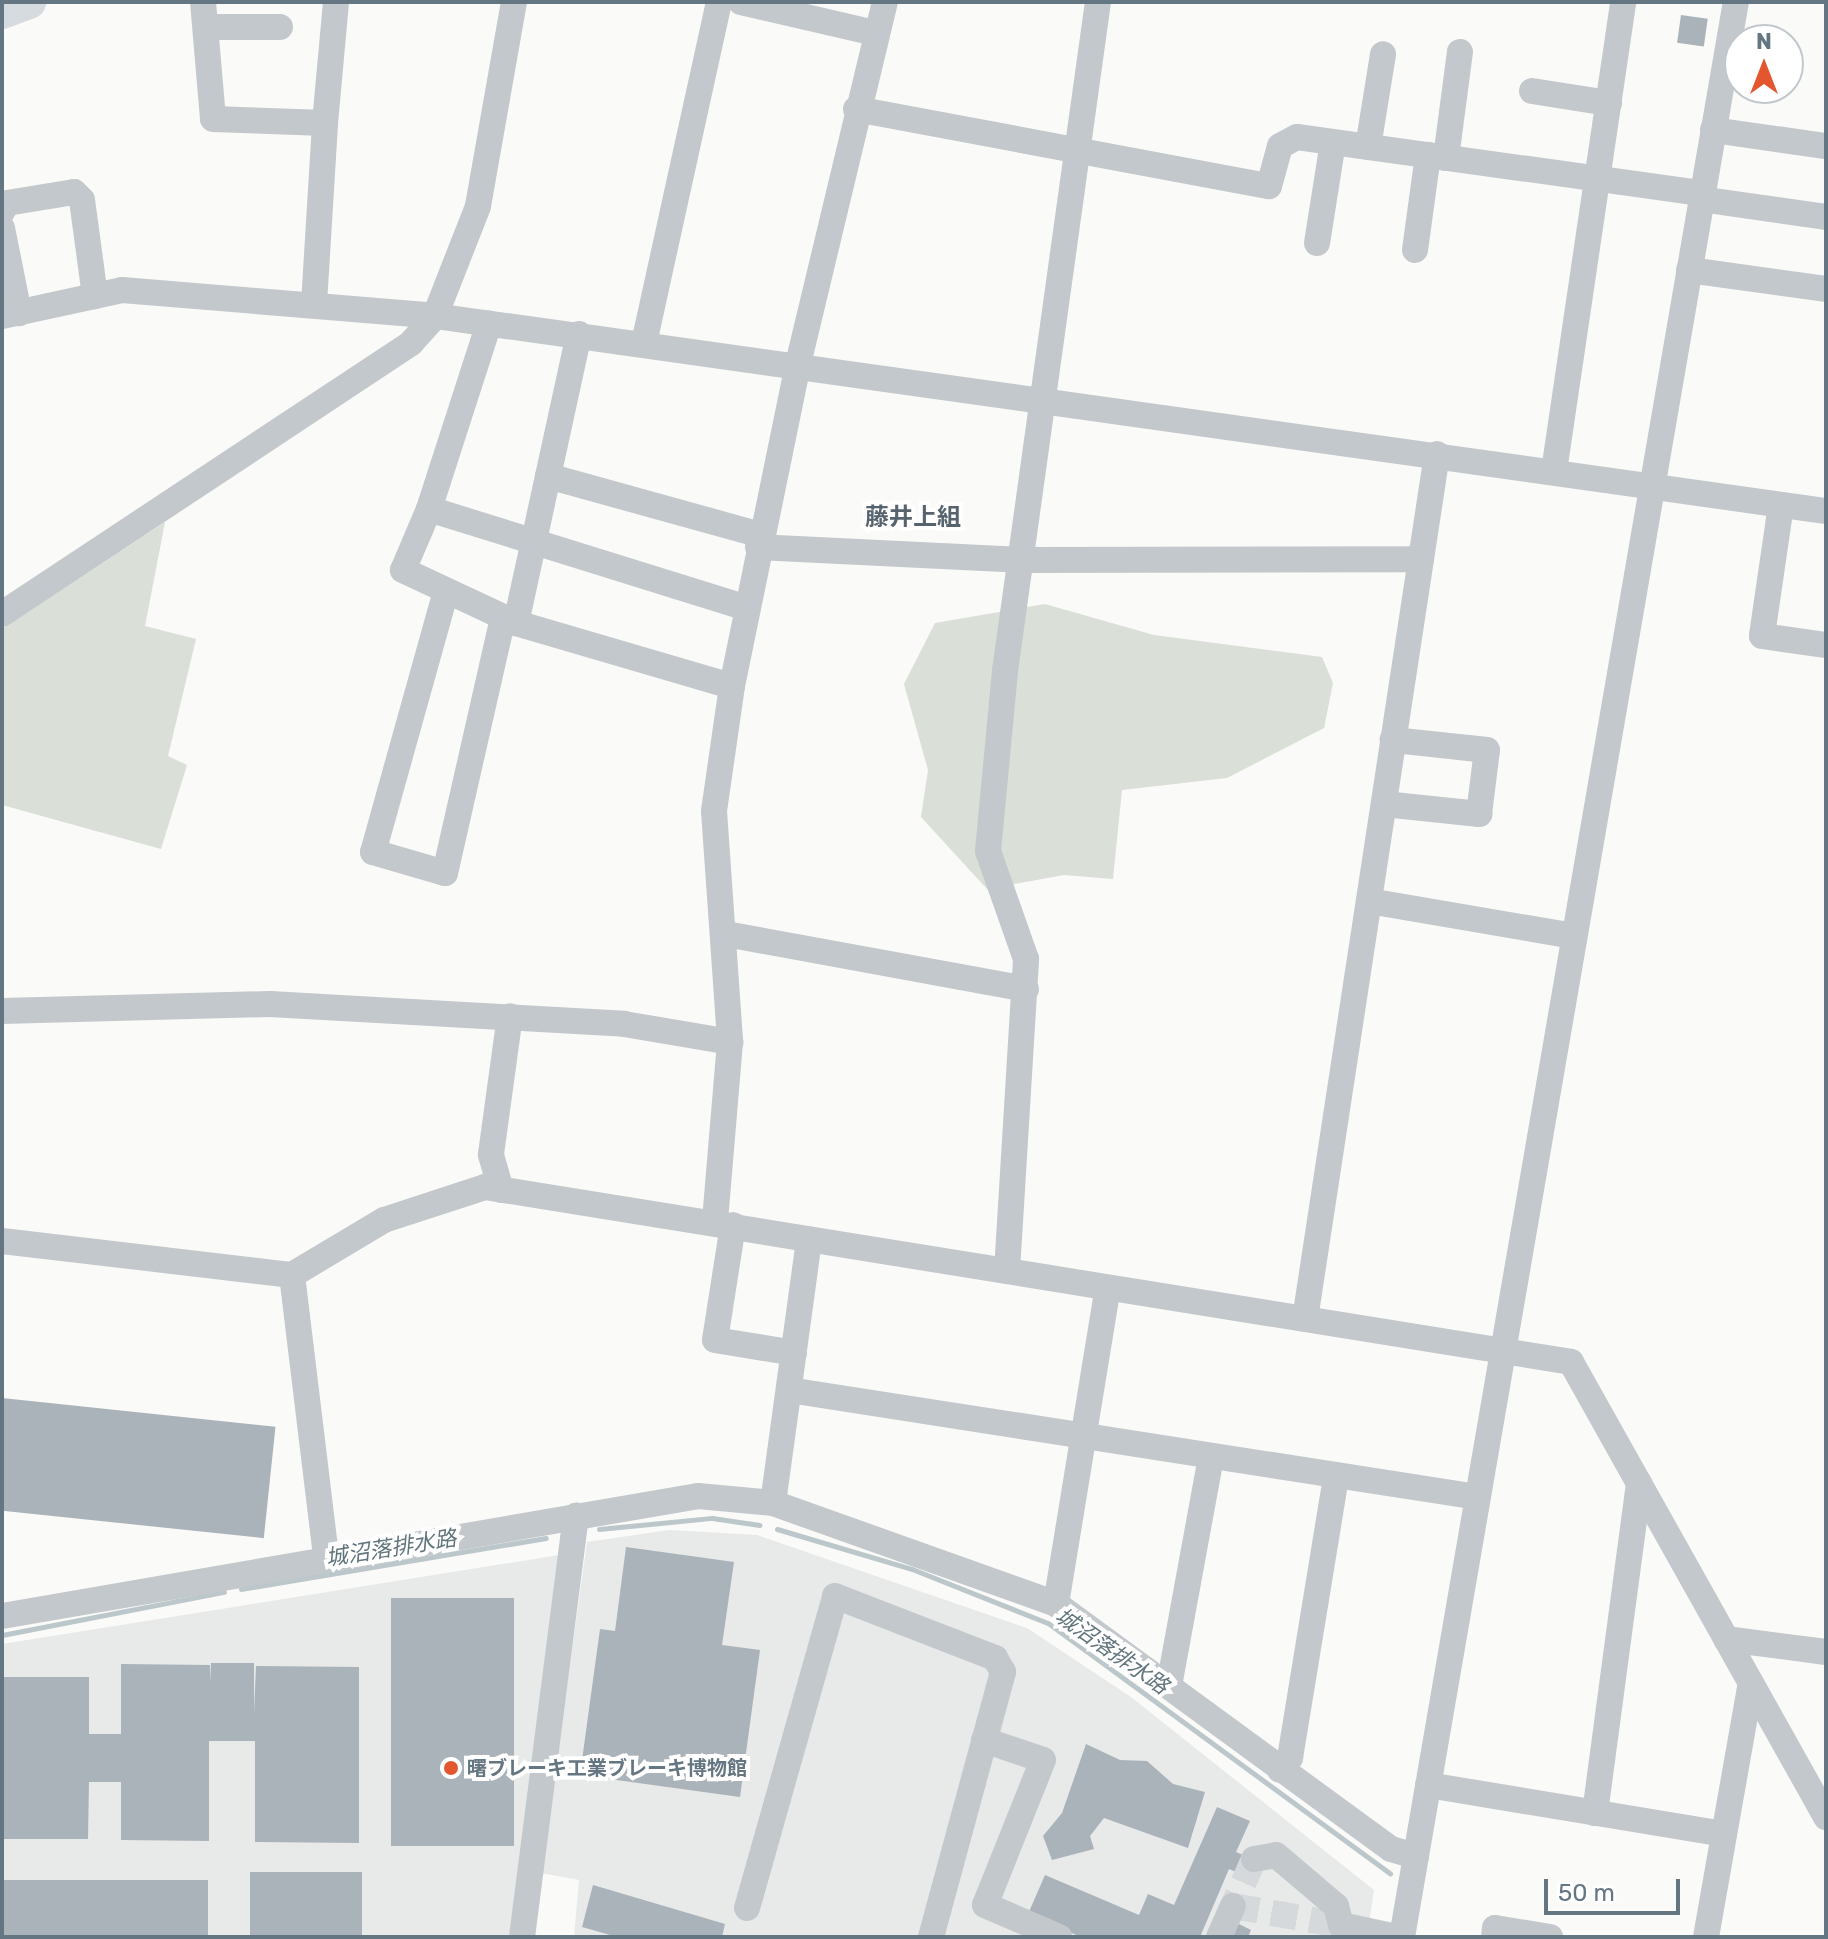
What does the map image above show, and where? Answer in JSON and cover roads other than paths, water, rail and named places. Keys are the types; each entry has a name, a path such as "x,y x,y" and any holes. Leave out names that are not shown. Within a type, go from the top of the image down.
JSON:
{"main road":[{"path":"2,12 29,2"}],"street":[{"path":"314,304 336,2"},
{"path":"2,614 411,343 435,316 478,206 514,2"},
{"path":"644,343 719,2"},
{"path":"741,2 875,33"},
{"path":"794,1353 715,1340 724,1224 730,1042 726,934 714,811 732,686 760,541 856,109 885,2"},
{"path":"1007,1271 1026,959 988,851 1022,560 1046,402 1098,2"},
{"path":"1554,471 1623,2"},
{"path":"1254,1859 1276,1855 1336,1906 1341,1925 1400,1937 1736,2"},
{"path":"280,27 204,15 213,119 325,123"},
{"path":"1415,250 1460,52"},
{"path":"1368,147 1383,54"},
{"path":"1532,91 1609,103"},
{"path":"856,109 1269,186 1287,138 1599,180 1826,217"},
{"path":"1713,130 1826,146"},
{"path":"1317,243 1333,142"},
{"path":"2,212 7,203 74,192 82,200 95,296"},
{"path":"2,228 10,315 122,290 435,316 798,364 1046,402 1437,454 1826,511"},
{"path":"1689,270 1826,289"},
{"path":"489,323 429,509 403,570 510,620 732,686"},
{"path":"446,591 373,852 445,873 510,620 533,544 579,334"},
{"path":"1305,1319 1437,454"},
{"path":"548,476 760,541 1022,560 1421,559"},
{"path":"1781,505 1762,636 1826,645"},
{"path":"429,509 533,544 747,608"},
{"path":"1384,804 1479,814 1487,750 1393,740"},
{"path":"1369,901 1573,936"},
{"path":"726,934 1026,989"},
{"path":"2,1011 270,1004 510,1016 730,1042"},
{"path":"501,1190 491,1154 510,1016"},
{"path":"2,1241 292,1275 384,1220 485,1187 1571,1362 1826,1817"},
{"path":"773,1503 809,1239"},
{"path":"292,1275 326,1557"},
{"path":"1056,1604 1108,1288"},
{"path":"789,1390 1478,1497"},
{"path":"1169,1686 1211,1457"},
{"path":"1280,1770 1290,1758 1336,1476"},
{"path":"1595,1813 1639,1483"},
{"path":"2,1616 326,1557 698,1496 773,1503 1056,1604 1391,1849 1416,1856"},
{"path":"522,1937 576,1515"},
{"path":"747,1908 835,1596 995,1658 1003,1672 931,1937"},
{"path":"1726,1639 1826,1652"},
{"path":"1706,1937 1751,1683"},
{"path":"984,1740 1043,1760 985,1905 1059,1937"},
{"path":"1428,1785 1724,1834"},
{"path":"1219,1937 1233,1906"},
{"path":"1494,1937 1495,1928 1550,1937"}],"waterway":[{"name":"城沼落排水路","path":"599,1529 712,1518 759,1525"},
{"name":"城沼落排水路","path":"777,1529 912,1569 1048,1623 1390,1873"},
{"name":"城沼落排水路","path":"241,1589 546,1538"},
{"name":"城沼落排水路","path":"2,1635 224,1592"}],"tunnel":[{"path":"1254,1859 1233,1906 1341,1925"}],"place":[{"name":"曙ブレーキ工業ブレーキ博物館","path":"451,1768"}],"district":[{"name":"藤井上組","path":"913,518"}]}
